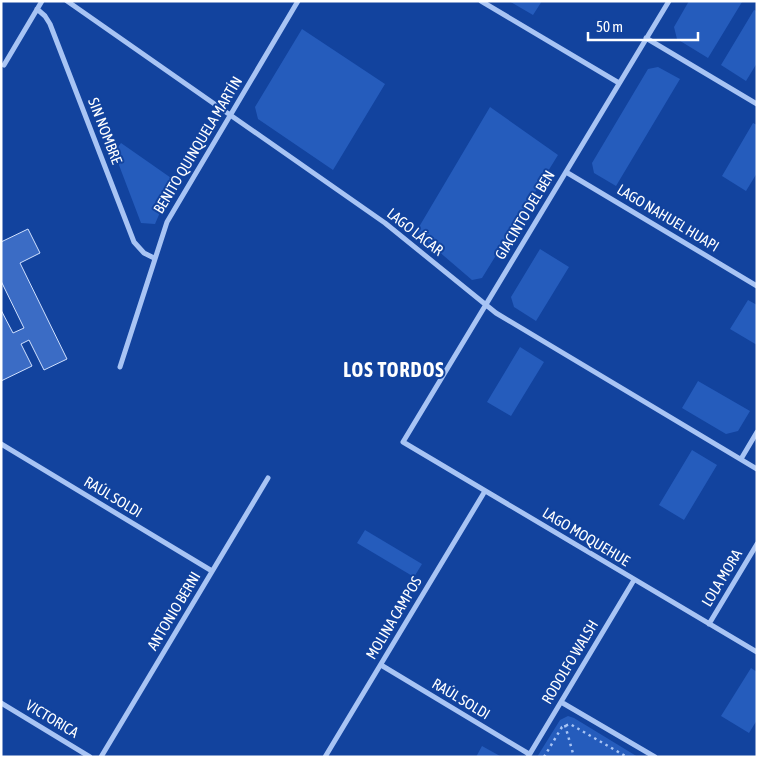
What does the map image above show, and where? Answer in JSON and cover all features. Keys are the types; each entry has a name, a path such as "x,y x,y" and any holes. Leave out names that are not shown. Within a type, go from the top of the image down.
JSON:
{"street":[{"path":"4,65 42,1"},
{"name":"LAGO LÁCAR","path":"67,1 385,223 485,306 757,469"},
{"name":"BENITO QUINQUELA MARTÍN","path":"120,367 163,231 172,212 298,1"},
{"path":"481,1 619,83"},
{"name":"GIACINTO DEL BEN","path":"403,442 668,1"},
{"name":"SIN NOMBRE","path":"37,9 50,24 134,242 140,250 154,258"},
{"path":"646,38 757,104"},
{"name":"LAGO NAHUEL HUAPI","path":"566,172 757,286"},
{"path":"741,459 757,432"},
{"name":"LAGO MOQUEHUE","path":"403,442 757,652"},
{"name":"RAÚL SOLDI","path":"1,444 212,571"},
{"name":"ANTONIO BERNI","path":"101,757 268,478"},
{"name":"MOLINA CAMPOS","path":"325,757 485,491"},
{"name":"LOLA MORA","path":"709,624 757,544"},
{"name":"RODOLFO WALSH","path":"529,756 634,580"},
{"name":"RAÚL SOLDI","path":"381,665 529,756"},
{"path":"561,702 655,757"},
{"name":"VICTORICA","path":"1,703 90,757"}],"path":[{"path":"544,757 560,729 564,725 572,724 627,757"},
{"path":"564,725 574,757"}],"shaded area":[{"path":"509,1 542,1 533,15"},
{"path":"689,1 742,2 708,58 677,39 674,27"},
{"path":"754,10 757,11 757,63 746,81 721,65"},
{"path":"302,29 385,84 333,170 258,119 255,107"},
{"path":"658,67 680,79 616,186 594,173 592,163 648,69"},
{"path":"490,107 558,155 482,278 472,280 416,232"},
{"path":"753,123 757,125 757,173 746,191 722,176"},
{"path":"121,143 174,180 155,224 141,223 114,152"},
{"path":"540,249 569,267 536,321 514,307 511,297"},
{"path":"748,300 757,305 757,345 730,329"},
{"path":"520,347 544,362 511,416 487,402"},
{"path":"698,381 750,411 738,431 726,434 682,408"},
{"path":"692,450 717,465 684,520 659,505"},
{"path":"365,530 422,564 414,577 357,543"},
{"path":"751,668 757,672 757,720 749,733 721,716"},
{"path":"568,716 638,757 537,757 560,720"},
{"path":"482,746 500,756 500,757 476,757"}],"building":[{"path":"28,229 40,253 20,263 67,359 44,370 29,340 21,344 32,366 1,381 1,310 13,333 24,328 1,281 1,242"}],"district":[{"name":"LOS TORDOS","path":"394,370"}]}
